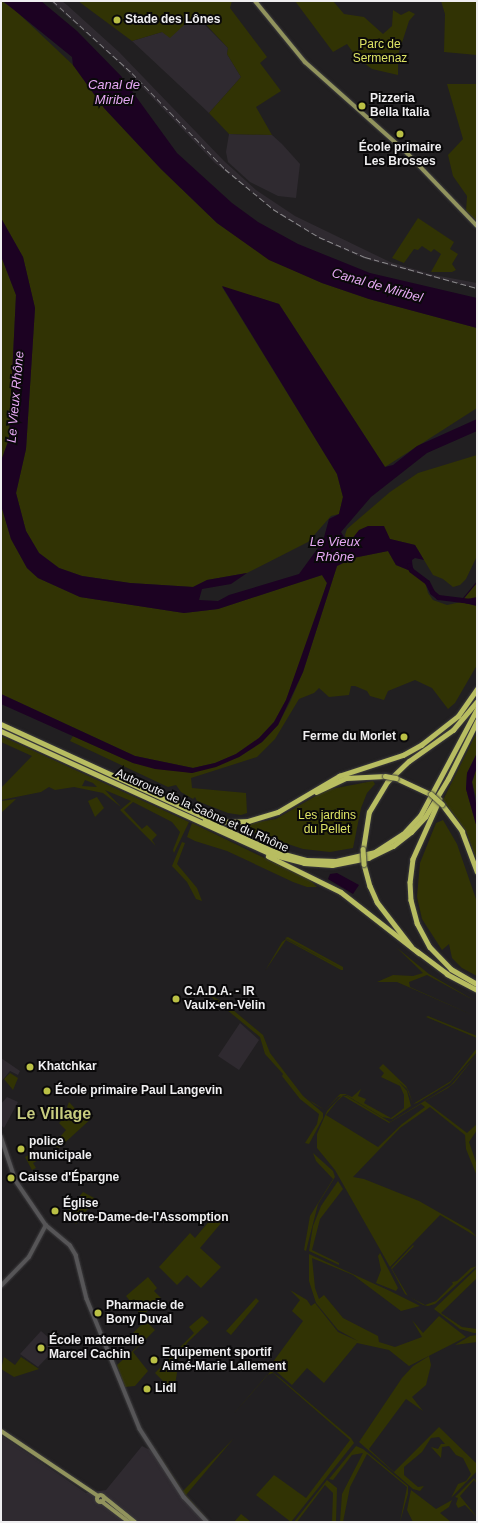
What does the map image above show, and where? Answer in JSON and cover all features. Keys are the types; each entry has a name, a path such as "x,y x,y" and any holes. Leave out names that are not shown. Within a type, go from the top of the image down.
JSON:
{"highway":[{"path":"322,787 421,745 458,716 477,689"},
{"path":"461,723 477,696"},
{"path":"419,953 383,912 370,886 364,864 364,830 373,804 393,775 461,723 477,701"},
{"path":"175,805 249,841 291,856 328,862 367,854 395,840 420,816 477,709"},
{"name":"Autoroute de la Saône et du Rhône","path":"1,731 262,850 289,860 318,865 345,864 368,858 393,846 411,832 425,817 448,779 477,720"},
{"name":"Autoroute de la Saône et du Rhône","path":"1,724 206,818 229,822 257,820 285,808 322,787"},
{"path":"322,787 354,777 385,776 396,778 431,794 442,804 462,831 477,871"},
{"path":"448,779 418,844 410,871 413,911 425,940 451,969 477,984"},
{"path":"262,850 268,855 319,879 352,898 447,974 477,990"}],"main road":[{"path":"255,1 305,62 407,153 477,226"},
{"path":"1,1431 136,1522"},
{"path":"102,1499 129,1522"}],"street":[{"path":"1,1136 16,1181 32,1200 46,1225 70,1244 76,1255 87,1299 144,1437 184,1497 207,1522"},
{"path":"1,1286 27,1260 46,1225"}],"shaded area":[{"path":"50,1 62,1 119,52 224,161 256,190 295,216 390,262 434,275 477,283 477,289 365,259 320,239 280,215 215,163 119,63"},
{"path":"194,14 228,48 227,54 241,77 209,113 132,41 162,32"},
{"path":"229,134 272,135 282,144 300,164 296,198 278,196 250,182 228,162 226,152"},
{"path":"240,1023 259,1040 239,1070 218,1056"},
{"path":"1,1058 20,1071 18,1075 10,1071 1,1082"},
{"path":"7,1097 18,1102 4,1128 1,1125 1,1104"},
{"name":"École maternelle Marcel Cachin","path":"41,1331 58,1346 38,1367 20,1354"},
{"path":"1,1435 86,1493 106,1490 142,1446 152,1451 181,1496 204,1522 1,1522"}],"green space":[{"path":"1,1 15,10 73,65 104,108 161,169 217,223 269,259 322,283 369,299 477,328 477,408 385,467 279,304 222,287 337,474 343,497 339,514 331,516 308,542 247,573 207,580 193,587 130,583 82,576 59,568 39,553 26,531 16,493 26,449 35,308 23,257 1,218"},
{"path":"78,1 232,1 230,8 267,57 260,63 281,91 256,107 272,135 229,134 209,113 241,77 227,54 228,48 196,14 170,38 162,32 132,41"},
{"name":"Parc de Sermenaz","path":"295,1 333,1 344,14 364,17 383,34 392,26 393,10 401,15 409,11 415,14 409,21 398,55 398,75 372,69 357,58 347,44 333,52"},
{"path":"441,1 477,1 477,55 444,52 445,14"},
{"path":"447,84 477,84 477,221 466,211 467,196 453,176 448,155 463,139"},
{"path":"418,218 454,242 450,249 458,254 452,264 456,270 452,272 431,272 441,254 434,249 431,252 422,246 418,250 414,249 404,263 392,258"},
{"path":"1,256 16,295 9,439 1,461"},
{"path":"477,455 477,556 466,579 460,585 453,587 443,579 433,575 415,545 390,539 354,539 348,544 345,535 347,529 390,492 418,473"},
{"path":"1,505 11,539 27,568 38,578 80,597 184,613 218,609 322,575 327,583 313,627 286,700 274,722 259,738 236,754 215,763 193,768 135,756 1,694"},
{"path":"388,551 396,565 413,572 425,582 428,593 433,600 447,605 461,602 477,606 477,665 455,703 448,709 432,688 415,680 388,691 384,700 370,696 367,691 355,686 351,686 349,695 329,697 319,688 314,693 299,699 275,739 257,757 191,778 192,788 246,793 247,813 241,815 228,813 197,801 195,797 193,799 181,792 176,785 168,787 70,741 73,736 133,763 192,773 239,757 262,742 278,725 290,702 303,672 337,566 353,558"},
{"path":"477,582 477,598 463,600 474,586"},
{"path":"477,732 477,753 467,773 466,789 477,828 477,861 466,831 443,800"},
{"path":"1,736 189,822 174,853 173,850 180,832 172,822 133,802 124,810 142,829 147,825 157,835 152,840 156,846 120,810 131,801 105,790 121,807 103,793 74,787 55,790 49,787 41,792 1,800 1,788 32,756 1,742","holes":["85,780 93,783 97,787 82,786"]},
{"path":"477,767 477,801 472,782"},
{"name":"Les jardins du Pellet","path":"373,781 375,784 367,793 361,808 353,848 330,852 303,849 252,832 247,824 276,819 326,790"},
{"path":"97,797 104,808 95,817 88,801"},
{"path":"16,799 14,801 1,813 1,801"},
{"path":"443,820 457,844 477,902 477,976 462,968 452,958 449,944 442,950 422,919 417,897 420,863 436,823"},
{"path":"192,823 310,880 317,887 307,887 293,882 227,851 187,837"},
{"path":"182,842 185,843 177,864 197,888 202,901 196,899 187,882 172,866"},
{"path":"288,937 343,967 343,969 285,938"},
{"path":"286,939 343,969 341,970 286,940 265,971 282,942"},
{"path":"396,947 429,974 477,1002 427,975 409,982 410,987 477,1017 397,982 377,982 393,975 413,976 423,973"},
{"path":"204,991 227,1005 263,1035 270,1053 303,1096 323,1113 323,1118 309,1144 305,1143 317,1124 319,1114 300,1099 282,1076 283,1074 265,1054 260,1037"},
{"path":"428,1016 477,1036 477,1038 426,1017"},
{"path":"477,1048 477,1052 450,1083 413,1104 451,1081"},
{"path":"477,1054 454,1083 448,1088 425,1101 467,1133 477,1124 477,1130 469,1142 477,1165 477,1176 466,1149 465,1135 430,1107 400,1128 353,1177 364,1179 419,1201 470,1230 477,1237 440,1215 390,1267 335,1170 317,1148 317,1134 327,1111 341,1096 343,1096 347,1096 390,1122 451,1085","holes":["343,1096 389,1123 421,1104 425,1107 402,1124 378,1147 326,1115"]},
{"path":"383,1064 406,1086 413,1104 407,1089 399,1082 407,1091 411,1106 392,1119 382,1117 346,1095 338,1097 325,1110 340,1094 345,1094 352,1097 361,1089 358,1096 366,1099 364,1103 391,1118 404,1108 404,1095 400,1086 381,1077 384,1073 379,1068"},
{"path":"10,1073 18,1078 13,1090 4,1079"},
{"path":"69,1102 81,1115 87,1110 93,1117 59,1148 53,1145 66,1130 59,1123 71,1111 67,1107"},
{"path":"36,1150 42,1158 33,1163 36,1168 32,1170 25,1157"},
{"path":"313,1153 333,1171 335,1177 318,1204 306,1251 304,1250 310,1216 333,1179 316,1161"},
{"path":"338,1181 343,1189 320,1219 312,1250 339,1263 339,1265 309,1251 313,1226 321,1206"},
{"path":"83,1192 96,1199 76,1224 65,1214"},
{"path":"211,1219 222,1222 200,1248 221,1267 201,1288 187,1275 177,1285 159,1267 190,1233 195,1238"},
{"path":"413,1245 414,1246 392,1269 408,1296 405,1294 391,1268"},
{"path":"380,1253 398,1288 396,1291 376,1283 381,1270 378,1256"},
{"path":"309,1254 420,1306 401,1311 353,1275 312,1258 315,1288 319,1299 324,1295 343,1318 378,1336 379,1342 395,1347 422,1337 412,1320 423,1333 439,1316 466,1337 409,1366 389,1350 357,1343 324,1383 307,1368 292,1385 270,1366 303,1321 292,1311 300,1300 290,1290 307,1300 311,1306 315,1303 338,1332 358,1341 338,1330 316,1303 309,1281"},
{"path":"477,1266 435,1304 428,1306 423,1305 410,1297 425,1305 436,1301 453,1284 452,1282 457,1281 471,1268"},
{"path":"477,1268 477,1278 441,1313 462,1327 477,1329 477,1333 474,1333 460,1329 434,1309"},
{"path":"148,1277 157,1288 154,1291 161,1298 142,1316 126,1296"},
{"path":"256,1298 259,1301 231,1335 226,1331"},
{"path":"202,1316 209,1322 188,1342 180,1353 174,1392 155,1373 194,1333 189,1327"},
{"path":"143,1318 155,1330 133,1352 148,1371 135,1386 125,1387 117,1365 138,1346 130,1336 141,1325"},
{"path":"477,1335 477,1342 455,1345 470,1336"},
{"path":"429,1356 431,1365 426,1385 412,1397 423,1411 406,1399 369,1449 394,1472 439,1427 477,1464 477,1471 451,1498 458,1484 466,1481 471,1474 463,1458 456,1455 449,1446 442,1447 441,1458 431,1447 438,1449 441,1444 445,1444 439,1437 431,1438 422,1452 404,1467 404,1475 418,1487 424,1486 420,1491 413,1489 359,1442 402,1378 413,1366"},
{"path":"4,1357 15,1365 21,1357 39,1369 14,1377 1,1369"},
{"path":"271,1371 279,1377 351,1438 354,1443 291,1522 256,1495 274,1475 306,1498 350,1440 273,1373 268,1375"},
{"path":"267,1375 268,1375 231,1417"},
{"path":"145,1433 183,1491 234,1438 186,1495 210,1522 188,1500"},
{"path":"356,1446 363,1449 408,1486 408,1494 400,1522 407,1487 367,1454 350,1487 343,1522 340,1522 342,1494 363,1453 352,1455 333,1480 329,1479"},
{"path":"474,1478 477,1483 474,1480 460,1496 477,1517 465,1505 458,1508 456,1504 458,1498 455,1497"},
{"path":"327,1480 337,1488 336,1522 332,1522 333,1493 325,1485 297,1522 294,1522"},
{"path":"411,1490 436,1509 452,1500 449,1507 440,1513 451,1522 413,1522 407,1510"},
{"path":"241,1514 251,1522 234,1522"}],"water":[{"name":"Canal de Miribel","path":"3,1 41,1 77,31 121,76 177,153 232,203 258,222 298,244 370,273 477,298 477,328 369,299 322,283 269,260 217,223 161,169 104,108 73,65 72,57"},
{"name":"Le Vieux Rhône","path":"1,218 23,257 35,308 26,449 16,493 26,531 39,553 59,568 82,576 130,583 193,587 207,580 247,573 231,584 202,589 199,600 218,601 229,595 299,574 323,541 329,519 339,514 343,497 337,474 222,286 279,304 385,467 393,465 417,446 477,419 477,431 427,453 371,497 341,532 348,544 359,530 368,526 384,526 390,539 415,545 424,560 415,558 412,560 413,572 396,565 388,551 353,558 337,566 303,672 278,725 262,742 239,757 216,767 192,773 155,769 133,763 1,704 1,694 135,756 193,768 215,763 236,754 259,738 274,722 286,700 327,583 322,575 218,609 184,613 80,597 38,578 27,568 11,539 1,505 1,461 9,439 16,295 1,256"},
{"path":"477,597 477,606 461,602 463,600"},
{"path":"477,753 477,767 472,782 477,809 477,828 466,789 467,773"},
{"path":"337,873 359,885 353,894 328,879 330,874"}],"waterway":[{"path":"409,565 411,570 427,582 432,592 438,597 477,602"},
{"path":"461,600 477,581"}],"railway":[{"path":"53,1 132,73 225,169 273,209 319,237 365,257 477,288"}],"place":[{"name":"Stade des Lônes","path":"117,20"},
{"name":"Pizzeria Bella Italia","path":"362,106"},
{"name":"École primaire Les Brosses","path":"400,134"},
{"name":"Ferme du Morlet","path":"404,737"},
{"name":"C.A.D.A. - IR Vaulx-en-Velin","path":"176,999"},
{"name":"Khatchkar","path":"30,1067"},
{"name":"École primaire Paul Langevin","path":"47,1091"},
{"name":"police municipale","path":"21,1149"},
{"name":"Caisse d'Épargne","path":"11,1178"},
{"name":"Église Notre-Dame-de-l'Assomption","path":"55,1211"},
{"name":"Pharmacie de Bony Duval","path":"98,1313"},
{"name":"École maternelle Marcel Cachin","path":"41,1348"},
{"name":"Equipement sportif Aimé-Marie Lallement","path":"154,1360"},
{"name":"Lidl","path":"147,1389"}],"district":[{"name":"Le Village","path":"54,1114"}]}
